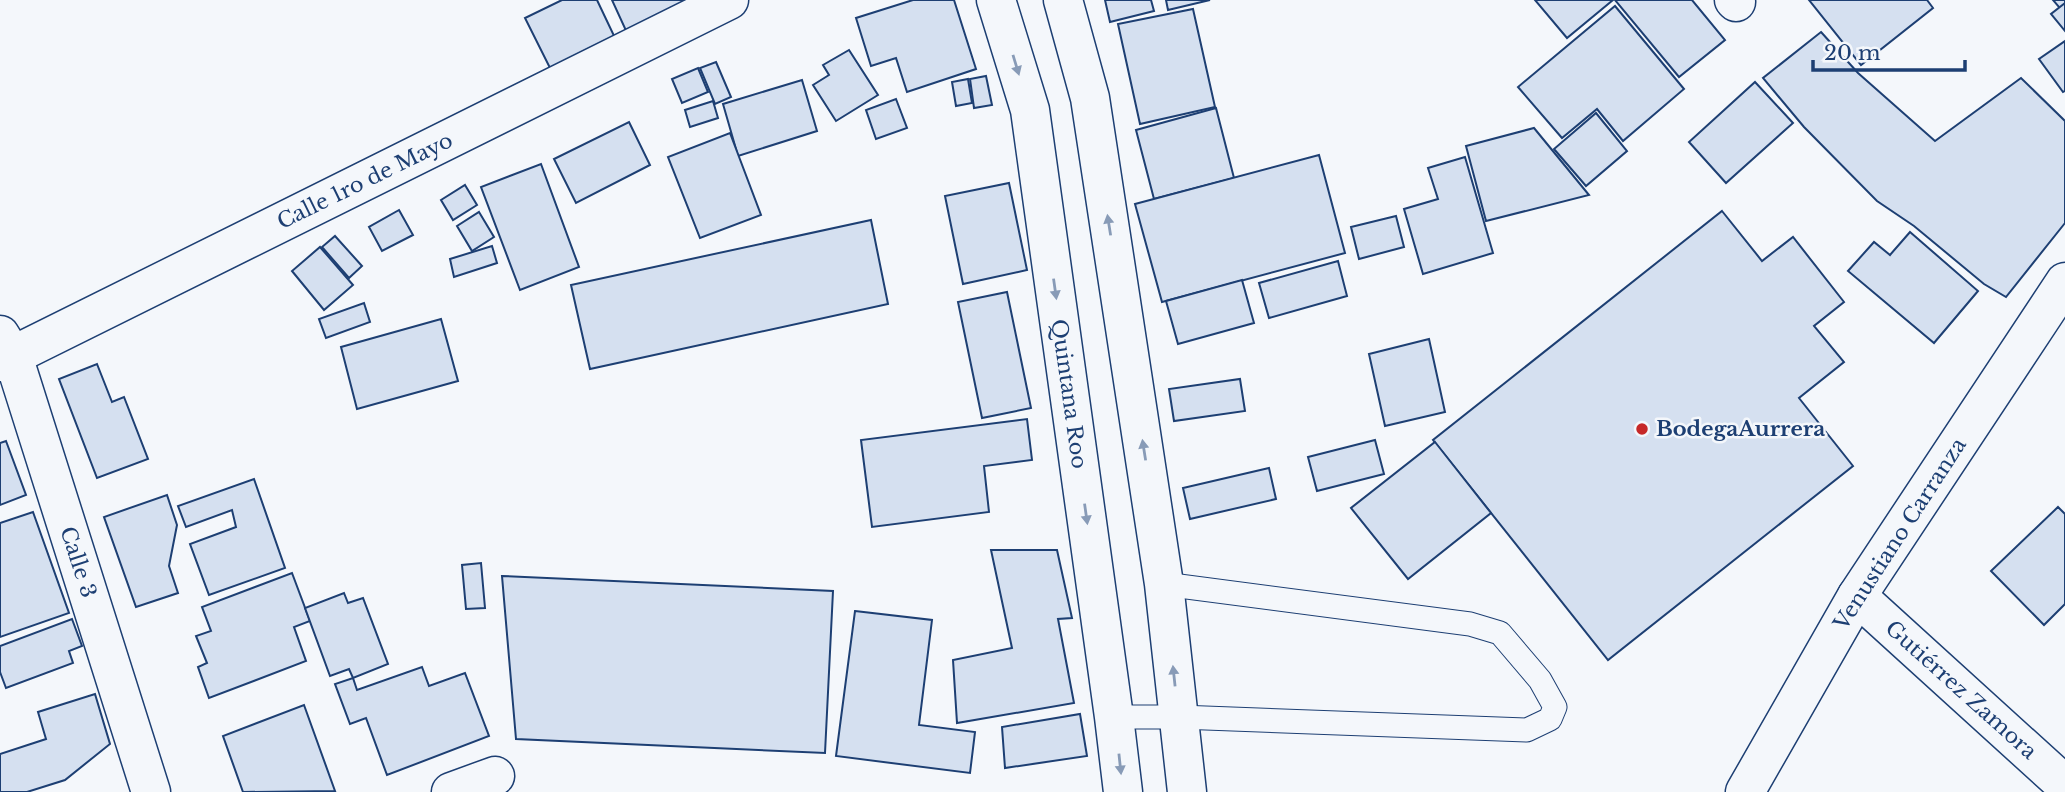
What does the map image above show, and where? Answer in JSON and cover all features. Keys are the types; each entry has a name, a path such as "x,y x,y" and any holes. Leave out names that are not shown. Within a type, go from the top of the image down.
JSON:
{"street":[{"name":"Calle 1ro de Mayo","path":"4,351 729,0"},
{"name":"Quintana Roo","path":"996,0 1030,110 1123,792"},
{"path":"1063,0 1090,98 1164,584 1187,792"},
{"name":"Venustiano Carranza","path":"1745,792 1857,596 2065,282"},
{"name":"Calle 3","path":"4,351 151,792"},
{"name":"Gutiérrez Zamora","path":"1857,596 2065,785"},
{"path":"451,792 495,776"}],"lane":[{"path":"1114,717 1527,730 1549,719 1555,707 1540,680 1500,633 1480,627 1164,584"}],"building":[{"path":"562,0 597,0 616,40 551,70 525,18"},
{"path":"612,0 705,0 628,35"},
{"path":"913,0 954,0 976,69 907,92 896,58 871,66 856,18"},
{"path":"1105,0 1151,0 1154,11 1110,22"},
{"path":"1166,0 1210,0 1168,10"},
{"path":"1535,0 1613,0 1567,38"},
{"path":"1615,0 1692,0 1725,40 1679,77"},
{"path":"1809,0 1927,0 1933,8 1861,65"},
{"path":"2053,0 2065,0 2065,14"},
{"path":"2065,3 2065,31 2051,14"},
{"path":"1615,6 1684,89 1623,141 1597,109 1562,138 1518,87"},
{"path":"1193,9 1215,107 1140,124 1118,24"},
{"path":"1821,32 1858,73 1935,141 2021,78 2065,121 2065,223 2006,297 1984,284 1914,226 1877,201 1804,127 1763,78"},
{"path":"2065,41 2065,91 2063,92 2039,59"},
{"path":"849,50 878,95 836,121 813,85 829,75 823,65"},
{"path":"716,62 731,97 715,104 700,68"},
{"path":"698,68 708,92 682,103 672,79"},
{"path":"986,76 992,105 974,108 970,79"},
{"path":"968,79 972,103 956,106 952,82"},
{"path":"802,80 817,131 738,156 723,104"},
{"path":"1755,82 1793,123 1726,183 1689,142"},
{"path":"896,99 907,128 876,139 866,110"},
{"path":"713,101 718,118 690,127 685,110"},
{"path":"1216,108 1234,178 1154,199 1136,130"},
{"path":"1596,113 1627,151 1586,186 1554,149"},
{"path":"629,122 650,165 576,203 554,159"},
{"path":"1534,128 1589,195 1486,221 1466,146"},
{"path":"730,133 761,215 700,238 668,157"},
{"path":"1319,155 1345,253 1162,302 1135,204"},
{"path":"1465,157 1493,253 1423,274 1404,209 1438,199 1428,168"},
{"path":"541,164 579,267 520,290 481,187"},
{"path":"1009,183 1027,270 963,284 945,196"},
{"path":"465,185 477,205 453,220 441,200"},
{"path":"399,210 413,235 382,251 369,227"},
{"path":"1722,211 1762,261 1793,237 1844,302 1814,326 1844,362 1799,398 1853,466 1608,660 1433,440"},
{"path":"479,212 494,237 472,251 457,226"},
{"path":"1396,216 1404,247 1359,259 1351,227"},
{"path":"871,220 888,304 590,369 571,285"},
{"path":"1910,232 1978,291 1934,343 1848,271 1874,242 1890,255"},
{"path":"335,236 362,266 349,278 322,247"},
{"path":"492,246 497,263 454,277 450,259"},
{"path":"320,247 353,285 324,310 292,271"},
{"path":"1338,261 1347,296 1269,318 1259,283"},
{"path":"1242,280 1254,323 1178,344 1166,301"},
{"path":"1007,292 1031,408 982,418 958,302"},
{"path":"364,303 370,322 326,338 319,319"},
{"path":"441,319 458,381 357,409 341,347"},
{"path":"1429,339 1445,412 1385,426 1369,354"},
{"path":"97,364 112,402 124,397 148,459 97,478 59,379"},
{"path":"1240,379 1245,411 1174,421 1169,389"},
{"path":"1027,419 1032,460 984,466 989,512 872,527 861,440"},
{"path":"1375,440 1384,474 1317,491 1308,457"},
{"path":"6,441 26,495 0,505 0,443"},
{"path":"1435,442 1491,513 1408,579 1351,508"},
{"path":"1269,468 1276,499 1190,519 1183,488"},
{"path":"254,479 285,568 209,595 190,544 236,527 232,510 186,527 178,506"},
{"path":"167,495 177,525 169,566 178,593 136,607 104,517"},
{"path":"2058,507 2065,514 2065,604 2044,625 1991,571"},
{"path":"33,512 69,613 0,637 0,523"},
{"path":"991,550 1057,550 1072,618 1058,619 1074,703 957,723 953,660 1012,648"},
{"path":"481,563 485,608 466,609 462,565"},
{"path":"292,573 310,621 294,627 306,661 209,698 198,667 207,663 196,636 211,631 202,607"},
{"path":"502,576 833,591 825,753 516,739"},
{"path":"344,593 348,603 363,598 388,664 353,678 349,669 330,676 305,608"},
{"path":"855,611 932,620 919,725 975,732 970,773 836,756"},
{"path":"72,619 82,646 69,651 73,663 6,688 0,672 0,646"},
{"path":"422,667 429,686 465,673 489,736 387,775 366,718 350,724 335,684 353,678 357,690"},
{"path":"95,694 110,744 65,780 27,792 0,792 0,754 46,739 38,712"},
{"path":"304,705 335,791 243,792 223,736"},
{"path":"1080,714 1087,756 1005,768 1002,727"}],"place":[{"name":"BodegaAurrera","path":"1642,429"}]}
